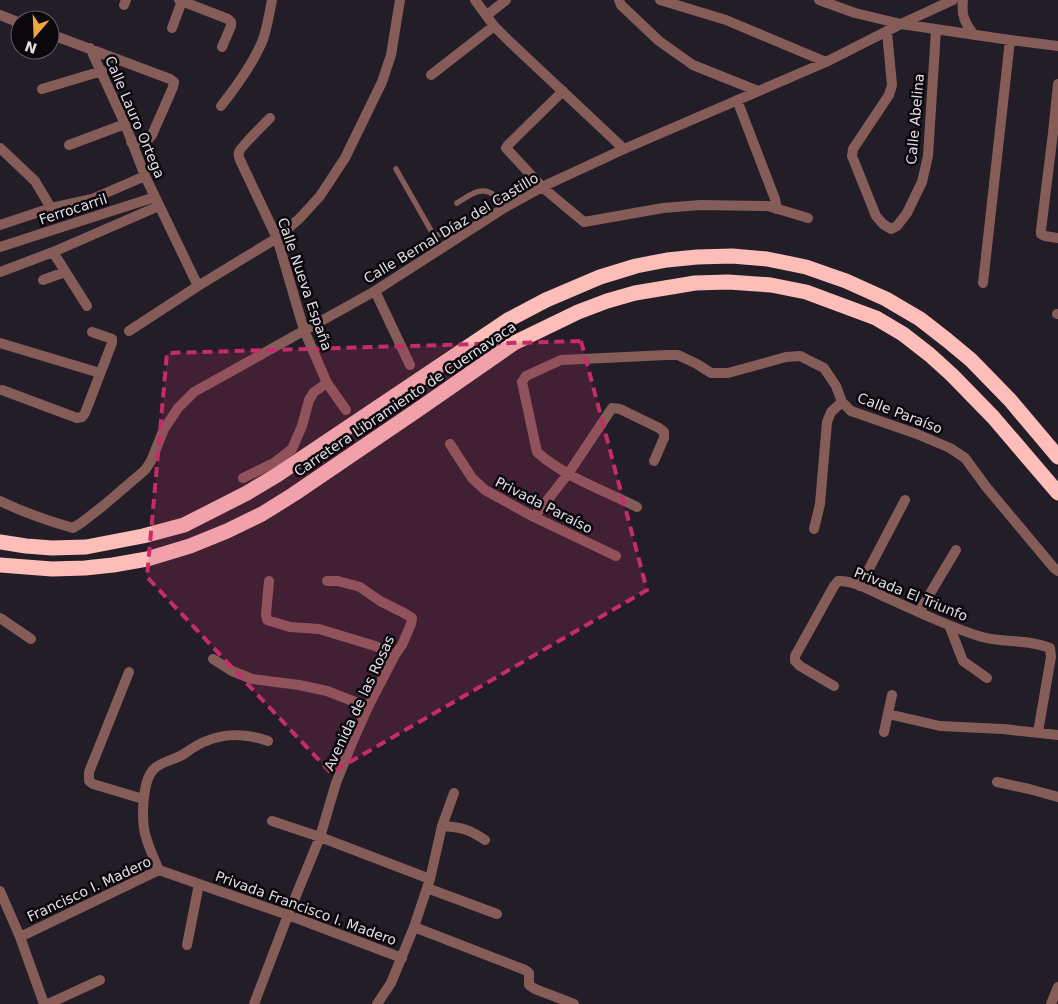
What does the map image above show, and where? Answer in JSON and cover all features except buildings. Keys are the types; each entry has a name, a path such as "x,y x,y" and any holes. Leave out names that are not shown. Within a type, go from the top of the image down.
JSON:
{"highway":[{"name":"Carretera Libramiento de Cuernavaca","path":"0,542 52,548 86,547 143,536 184,525 247,493 277,475 508,320 546,300 636,266 697,257 732,256 767,259 806,267 846,281 886,299 920,319 971,360 1010,400 1058,457"},
{"name":"Carretera Libramiento de Cuernavaca","path":"0,565 52,569 113,565 147,559 190,546 220,534 262,514 294,494 514,343 607,300 635,293 695,283 728,282 771,285 806,292 876,318 902,334 930,355 952,375 993,416 1058,493"}],"street":[{"path":"221,106 231,94 262,41 272,0"},
{"path":"128,331 277,238 300,218 320,196 345,158 382,82 391,55 400,0"},
{"path":"475,0 494,26 624,149"},
{"path":"487,15 506,0"},
{"path":"619,0 621,5 659,41 693,65 758,90"},
{"path":"660,0 726,20 826,62"},
{"path":"819,0 855,13 901,24 1058,46"},
{"name":"Calle Bernal Díaz del Castillo","path":"0,501 73,528 103,506 145,470 152,462 164,429 178,408 194,392 375,291 504,208 542,187 758,90 826,62 953,0"},
{"path":"963,0 964,19 974,35"},
{"path":"172,28 180,1 228,19 232,22 222,47"},
{"path":"431,75 494,26"},
{"name":"Calle Abelina","path":"887,32 892,85 889,95 853,149 852,156 876,216 891,229 897,226 907,213 922,182 928,156 936,30"},
{"path":"60,38 170,78 174,82 152,135 146,142 131,142"},
{"path":"984,283 1010,40"},
{"name":"Calle Lauro Ortega","path":"90,48 102,71 157,201"},
{"path":"42,89 102,71"},
{"path":"1058,84 1054,158 1041,230 1041,234 1045,236 1058,238"},
{"path":"563,91 506,148 542,187 584,222 663,208 700,205 768,206 808,218"},
{"path":"737,100 775,199 777,209"},
{"name":"Calle Nueva España","path":"270,118 240,148 238,154 277,238 304,330 327,382 346,410"},
{"path":"68,145 125,124"},
{"path":"0,148 35,181 51,208"},
{"path":"0,225 51,208 92,199 145,176"},
{"path":"0,272 53,252 157,201 198,286"},
{"name":"Ferrocarril","path":"0,247 157,201"},
{"path":"53,252 87,306"},
{"path":"43,280 65,272"},
{"path":"375,291 410,365"},
{"path":"2,390 77,418 82,416 85,413 112,343 112,339 92,332"},
{"path":"0,343 100,374"},
{"name":"Calle Paraíso","path":"637,506 568,474 537,452 522,382 526,376 561,360 678,355 698,364 711,373 728,373 786,357 800,356 824,368 836,386 842,402 851,411 917,434 950,448 965,458 1058,571"},
{"path":"242,478 274,463 292,449 302,426 309,400 314,392 327,382"},
{"path":"814,529 820,504 827,422 831,412 842,402"},
{"path":"534,517 568,474 612,408 620,409 664,432 664,438 654,461"},
{"name":"Privada Paraíso","path":"450,444 472,478 485,490 534,517 616,556"},
{"path":"860,586 906,500"},
{"path":"919,612 956,550"},
{"path":"269,581 267,620 290,627 318,629 374,646 395,655"},
{"name":"Avenida de las Rosas","path":"288,915 320,837 336,783 352,743 395,655 402,645 412,618 380,601 360,587 338,581 327,581"},
{"name":"Privada El Triunfo","path":"834,686 800,666 795,661 795,656 834,586 838,582 844,581 984,638 1041,644 1050,648 1051,657 1038,732"},
{"path":"0,618 32,639"},
{"path":"949,625 964,661 987,678"},
{"path":"213,659 232,672 252,679 290,683 327,691 368,708"},
{"path":"129,672 89,772 88,781 143,799"},
{"path":"884,732 892,695"},
{"path":"888,714 940,726 980,727 1038,732 1058,736"},
{"path":"159,870 145,836 143,799 152,770 161,764 180,757 210,739 232,735 254,736 268,741"},
{"path":"997,782 1058,798"},
{"name":"Privada Francisco I. Madero","path":"199,884 402,958 428,883 442,826 454,793"},
{"path":"272,821 320,837 498,914"},
{"path":"442,826 458,827 474,832 485,840"},
{"name":"Francisco I. Madero","path":"20,937 159,870 199,884"},
{"path":"188,945 199,884"},
{"path":"0,892 3,904 20,937 46,1004 100,980"},
{"path":"254,1004 288,915"},
{"path":"414,927 525,970 529,973 529,985 574,1004"},
{"path":"377,1004 391,983 402,958"},
{"path":"1051,1004 1058,987"}],"lane":[{"path":"396,169 433,234 436,236 456,226 461,235"},
{"path":"457,203 475,192 481,191 494,196 504,208"}],"highlighted area":[{"path":"581,341 647,590 331,773 147,577 167,353"}]}
